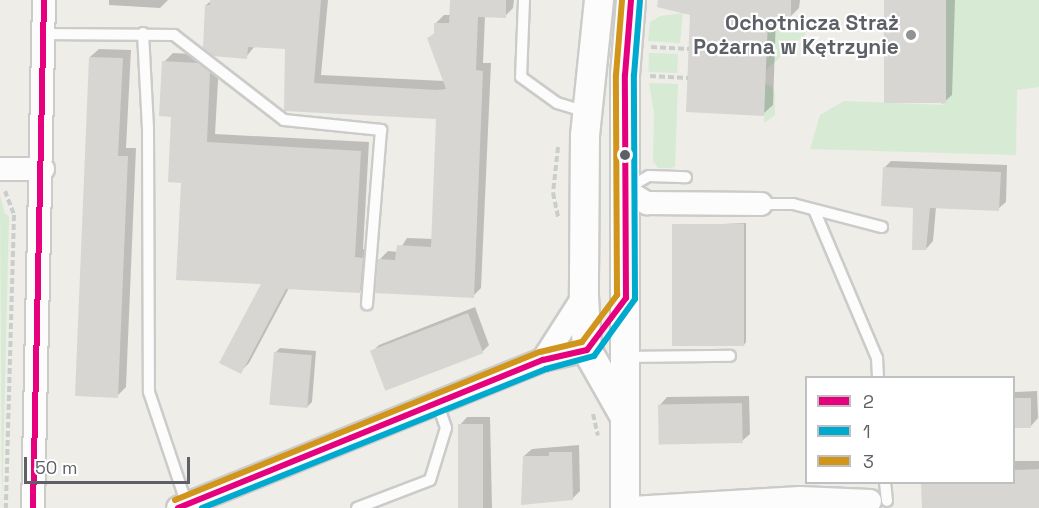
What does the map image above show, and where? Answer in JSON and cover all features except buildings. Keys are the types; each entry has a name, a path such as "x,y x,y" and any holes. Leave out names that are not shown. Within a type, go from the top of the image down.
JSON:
{"street":[{"path":"33,508 43,169 44,0"},
{"path":"599,0 586,112 584,296 587,350 626,417"},
{"path":"625,508 626,75 631,0"},
{"path":"0,169 43,169"},
{"path":"585,190 625,190 647,203 761,204"},
{"path":"543,360 584,296"},
{"path":"185,507 543,360 587,350 626,298"},
{"path":"632,508 879,501"}],"lane":[{"path":"524,0 521,77 557,103 586,112"},
{"path":"143,33 148,128 149,392 185,507"},
{"path":"44,34 174,35 284,120 381,130 368,304"},
{"path":"625,190 649,176 686,177"},
{"path":"761,204 793,204 815,212 882,227"},
{"path":"815,212 877,358 878,376"},
{"path":"626,357 730,356"},
{"path":"357,508 429,480 446,428 438,405"},
{"path":"879,501 885,484"}],"path":[{"path":"661,47 689,49"},
{"path":"661,76 688,78"},
{"path":"0,187 9,196 14,214 6,508"},
{"path":"590,403 600,441"}],"green space":[{"path":"946,0 1039,0 1039,87 1017,90 1016,155 810,149 820,115 844,101 943,105"},
{"path":"683,13 680,43 648,41 650,22 661,16"},
{"path":"768,18 801,20 806,34 766,70"},
{"path":"649,53 678,54 677,73 648,72"},
{"path":"649,83 678,84 675,167 658,168 653,161 654,113"},
{"path":"765,84 772,86 775,94 775,115 764,123"},
{"path":"0,195 5,214 9,216 2,508"}],"transit line":[{"name":"2","path":"33,508 44,0"},
{"name":"3","path":"175,500 540,352 582,342 617,295 616,75 622,0"},
{"name":"2","path":"178,508 543,360 587,350 626,298 625,75 631,0"},
{"name":"1","path":"202,508 546,369 594,356 635,299 634,75 640,1"}],"place":[{"name":"Ochotnicza Straż Pożarna w Kętrzynie","path":"911,35"}]}
